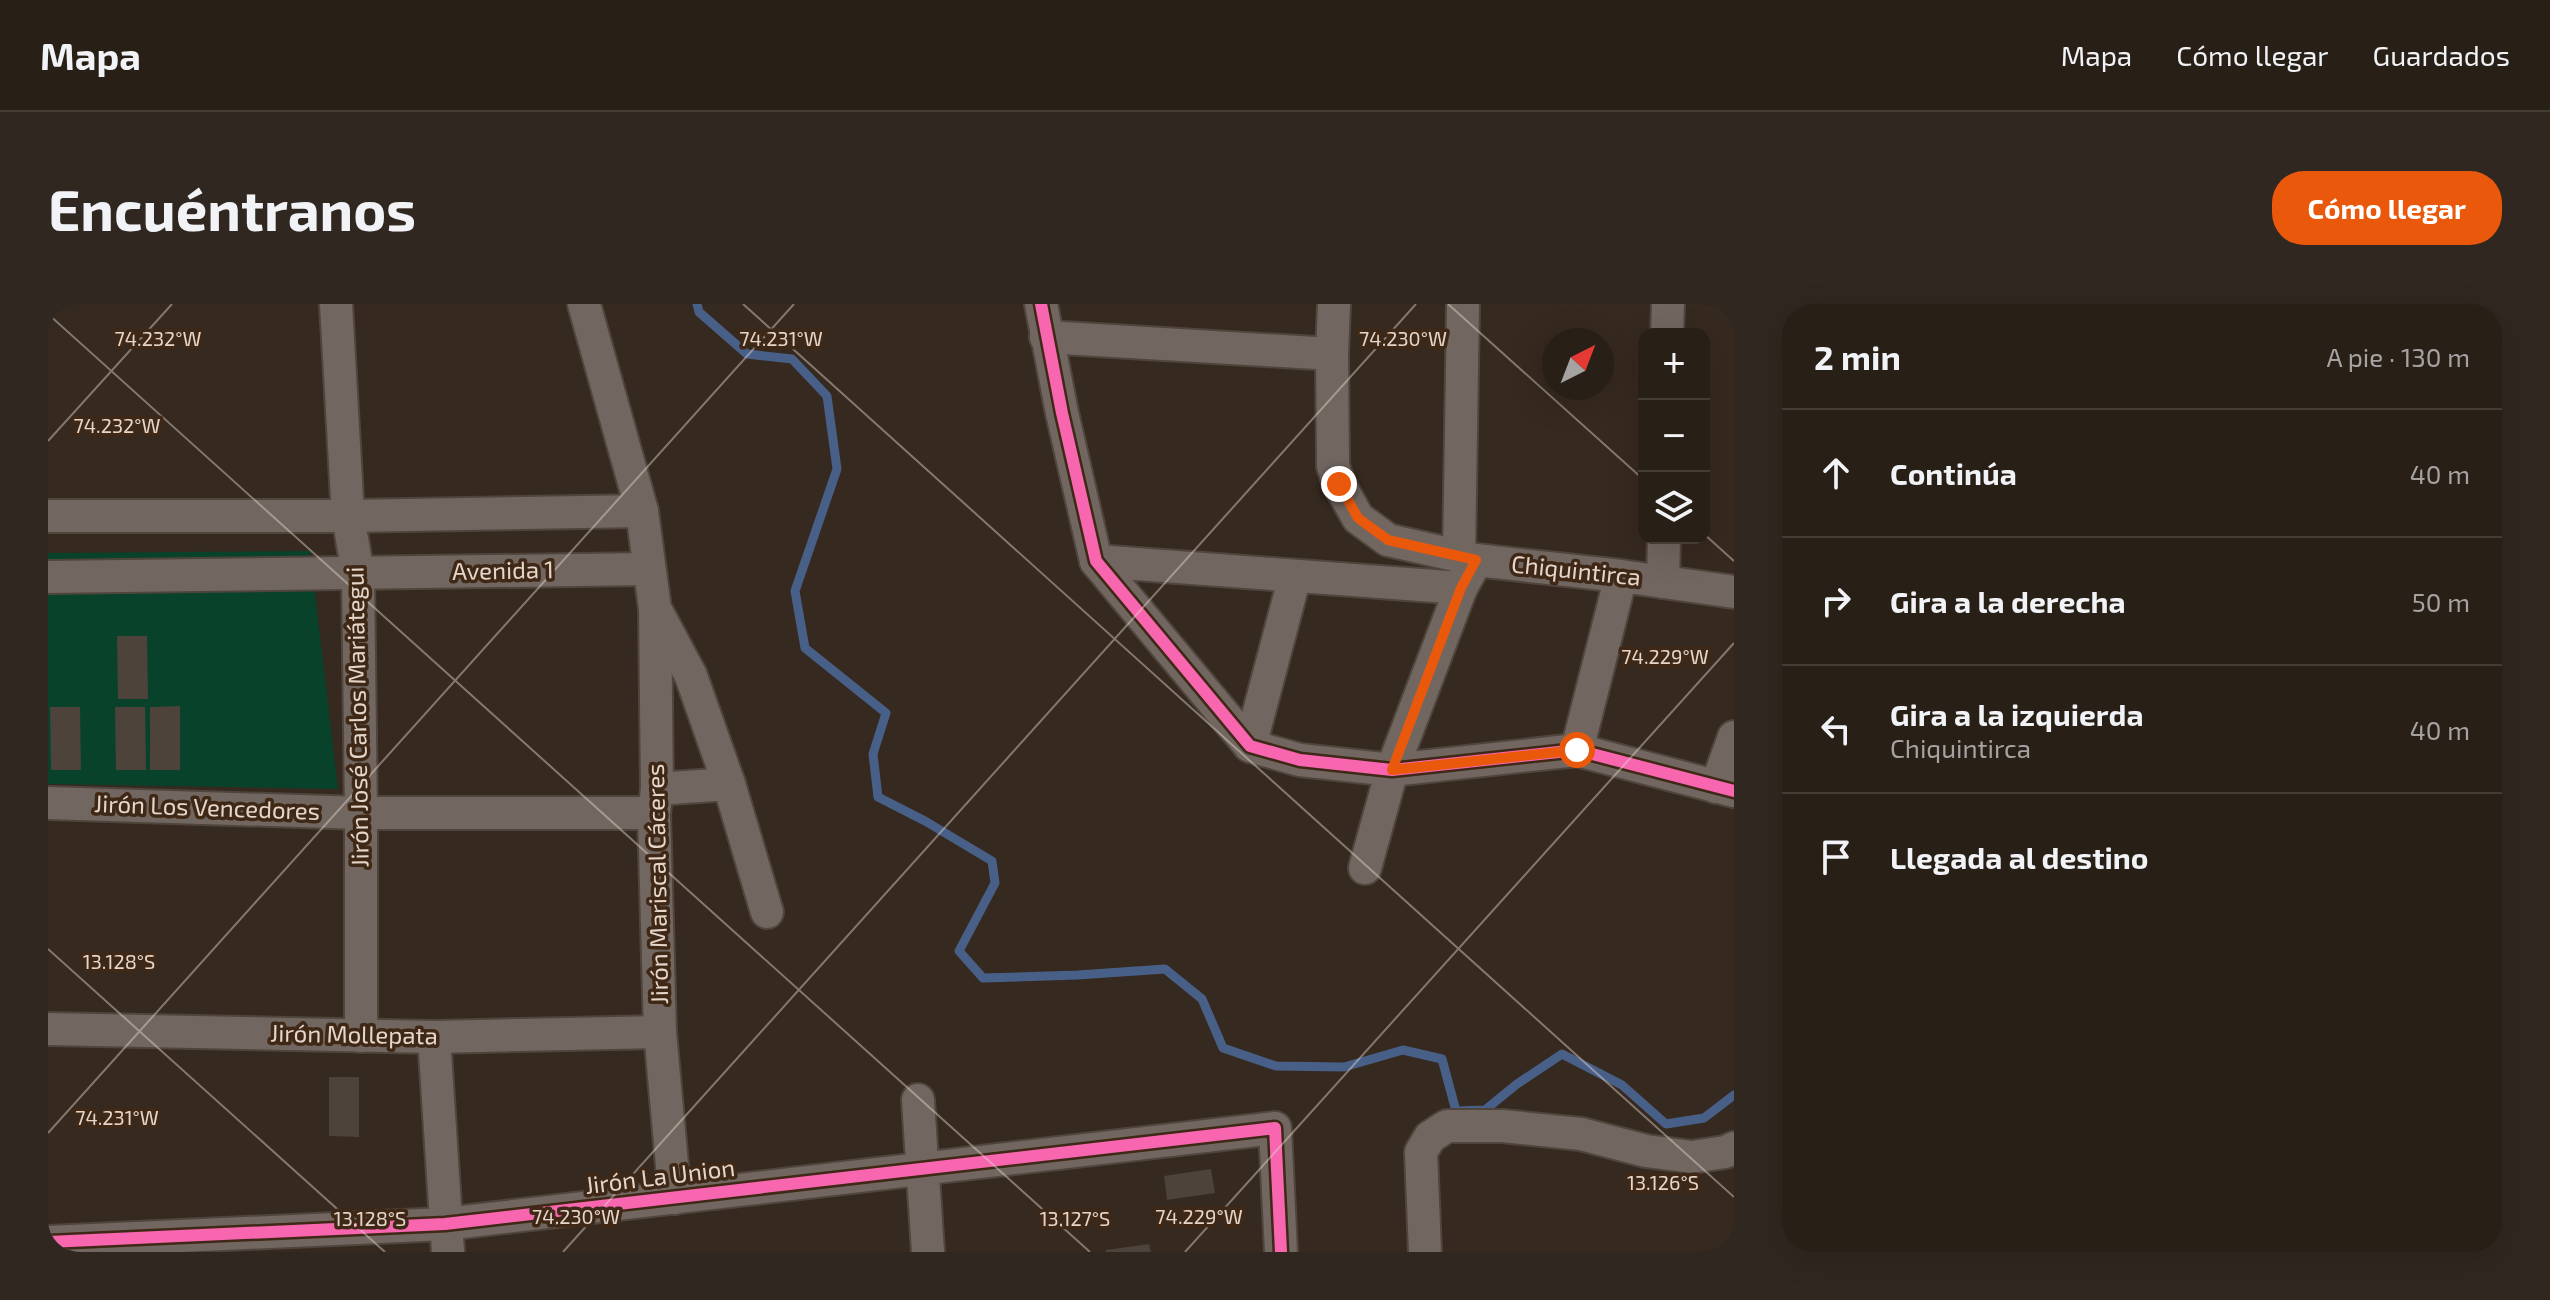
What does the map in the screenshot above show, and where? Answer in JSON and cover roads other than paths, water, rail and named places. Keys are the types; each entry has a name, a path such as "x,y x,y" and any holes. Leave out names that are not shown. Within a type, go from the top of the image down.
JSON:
{"street":[{"name":"Jirón José Carlos Mariátegui","path":"336,304 348,516 358,574 361,1036"},
{"name":"Jirón Mariscal Cáceres","path":"584,304 642,511 655,609 660,1032 675,1198"},
{"path":"1041,304 1096,561 1250,746 1300,760 1392,770 1577,750 1725,789 1734,737"},
{"name":"Chiquintirca","path":"1334,304 1333,466 1358,518 1388,540 1465,569 1621,576 1734,592"},
{"path":"1365,868 1392,770 1465,569 1463,304"},
{"path":"1667,328 1668,304"},
{"path":"1046,337 1332,354"},
{"path":"48,516 348,516 642,511"},
{"path":"1663,582 1664,544"},
{"path":"1096,561 1295,576 1465,569"},
{"name":"Avenida 1","path":"48,577 649,569"},
{"path":"1250,746 1295,576"},
{"path":"1577,750 1621,576"},
{"path":"655,609 691,676 729,784 767,912"},
{"name":"Jirón Los Vencedores","path":"48,803 361,813 655,801 729,784"},
{"name":"Jirón Mollepata","path":"48,1029 434,1037 660,1032"},
{"path":"434,1037 446,1238"},
{"path":"918,1100 928,1252"},
{"path":"1425,1252 1421,1152 1430,1137 1447,1126 1502,1126 1581,1134 1646,1151 1692,1157 1734,1148"},
{"name":"Jirón La Union","path":"48,1242 446,1238 675,1198 1275,1128 1281,1252"}],"waterway":[{"path":"697,304 699,312 747,354 792,359 827,396 837,469 795,591 805,648 886,713 873,754 878,797 992,861 995,883 959,951 983,978 1165,969 1202,999 1223,1048 1276,1066 1344,1067 1403,1050 1442,1059 1456,1111 1485,1110 1562,1054 1622,1085 1666,1124 1704,1118 1734,1095"}]}
